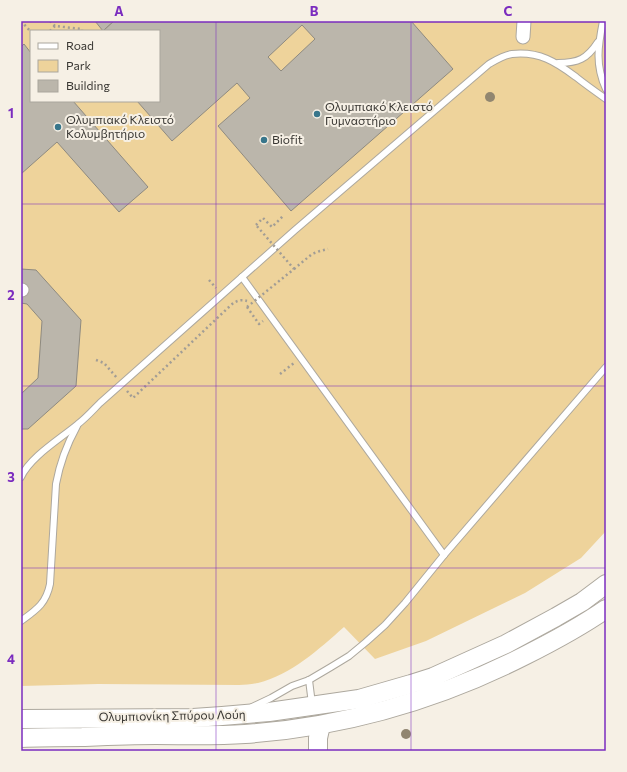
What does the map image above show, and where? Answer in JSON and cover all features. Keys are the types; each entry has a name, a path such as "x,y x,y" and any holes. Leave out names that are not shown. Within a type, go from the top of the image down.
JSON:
{"main road":[{"name":"Ολυμπιονίκη Σπύρου Λούη","path":"21,719 193,718 255,714 360,699 433,677 506,644 576,606 606,584"},
{"name":"Ολυμπιονίκη Σπύρου Λούη","path":"21,738 244,734 295,729 364,716 439,694 466,683 548,644 568,633 606,608"},
{"path":"318,751 318,738 321,725"}],"street":[{"path":"523,37 524,21"}],"lane":[{"path":"602,21 598,41 598,60 601,78 606,89"},
{"path":"558,64 570,63 582,59 592,52 598,41"},
{"path":"21,477 24,470 32,460 79,423 295,230 489,64 511,54 535,55 546,58 558,64 606,99"},
{"path":"242,278 444,556"},
{"path":"222,716 256,705 292,686 309,680 349,656 385,625 406,603 444,556 606,367"},
{"path":"21,622 38,608 48,593 50,584 56,484 59,468 70,439 79,423"},
{"path":"309,680 313,706"}],"path":[{"path":"22,21 30,31"},
{"path":"50,21 55,26 82,30"},
{"path":"51,30 55,26"},
{"path":"283,216 272,227 263,218 256,225 294,269"},
{"path":"260,324 247,307 312,254 328,249"},
{"path":"96,360 104,363 133,398 231,305 237,301 246,300 256,306"}],"green space":[{"path":"21,21 606,21 606,531 581,558 525,593 426,641 375,659 344,627 304,660 282,674 258,683 239,685 98,684 21,686"}],"building":[{"path":"95,21 114,21 104,30 102,30"},
{"name":"Ολυμπιακό Κλειστό Γυμναστήριο","path":"114,21 411,21 453,69 291,211 218,126 250,98 237,83 172,141 138,102 160,102 160,30 104,30","holes":["302,25 315,39 281,71 268,57"]},
{"name":"Ολυμπιακό Κλειστό Κολυμβητήριο","path":"24,44 30,52 30,102 74,102 148,187 119,212 57,142 21,174 21,47"},
{"path":"21,269 36,270 81,320 76,386 28,429 21,429 21,394 38,378 42,321 27,304 21,303"}],"place":[{"name":"Ολυμπιακό Κλειστό Γυμναστήριο","path":"317,114"},
{"name":"Ολυμπιακό Κλειστό Κολυμβητήριο","path":"58,127"},
{"name":"Biofit","path":"264,140"}]}
